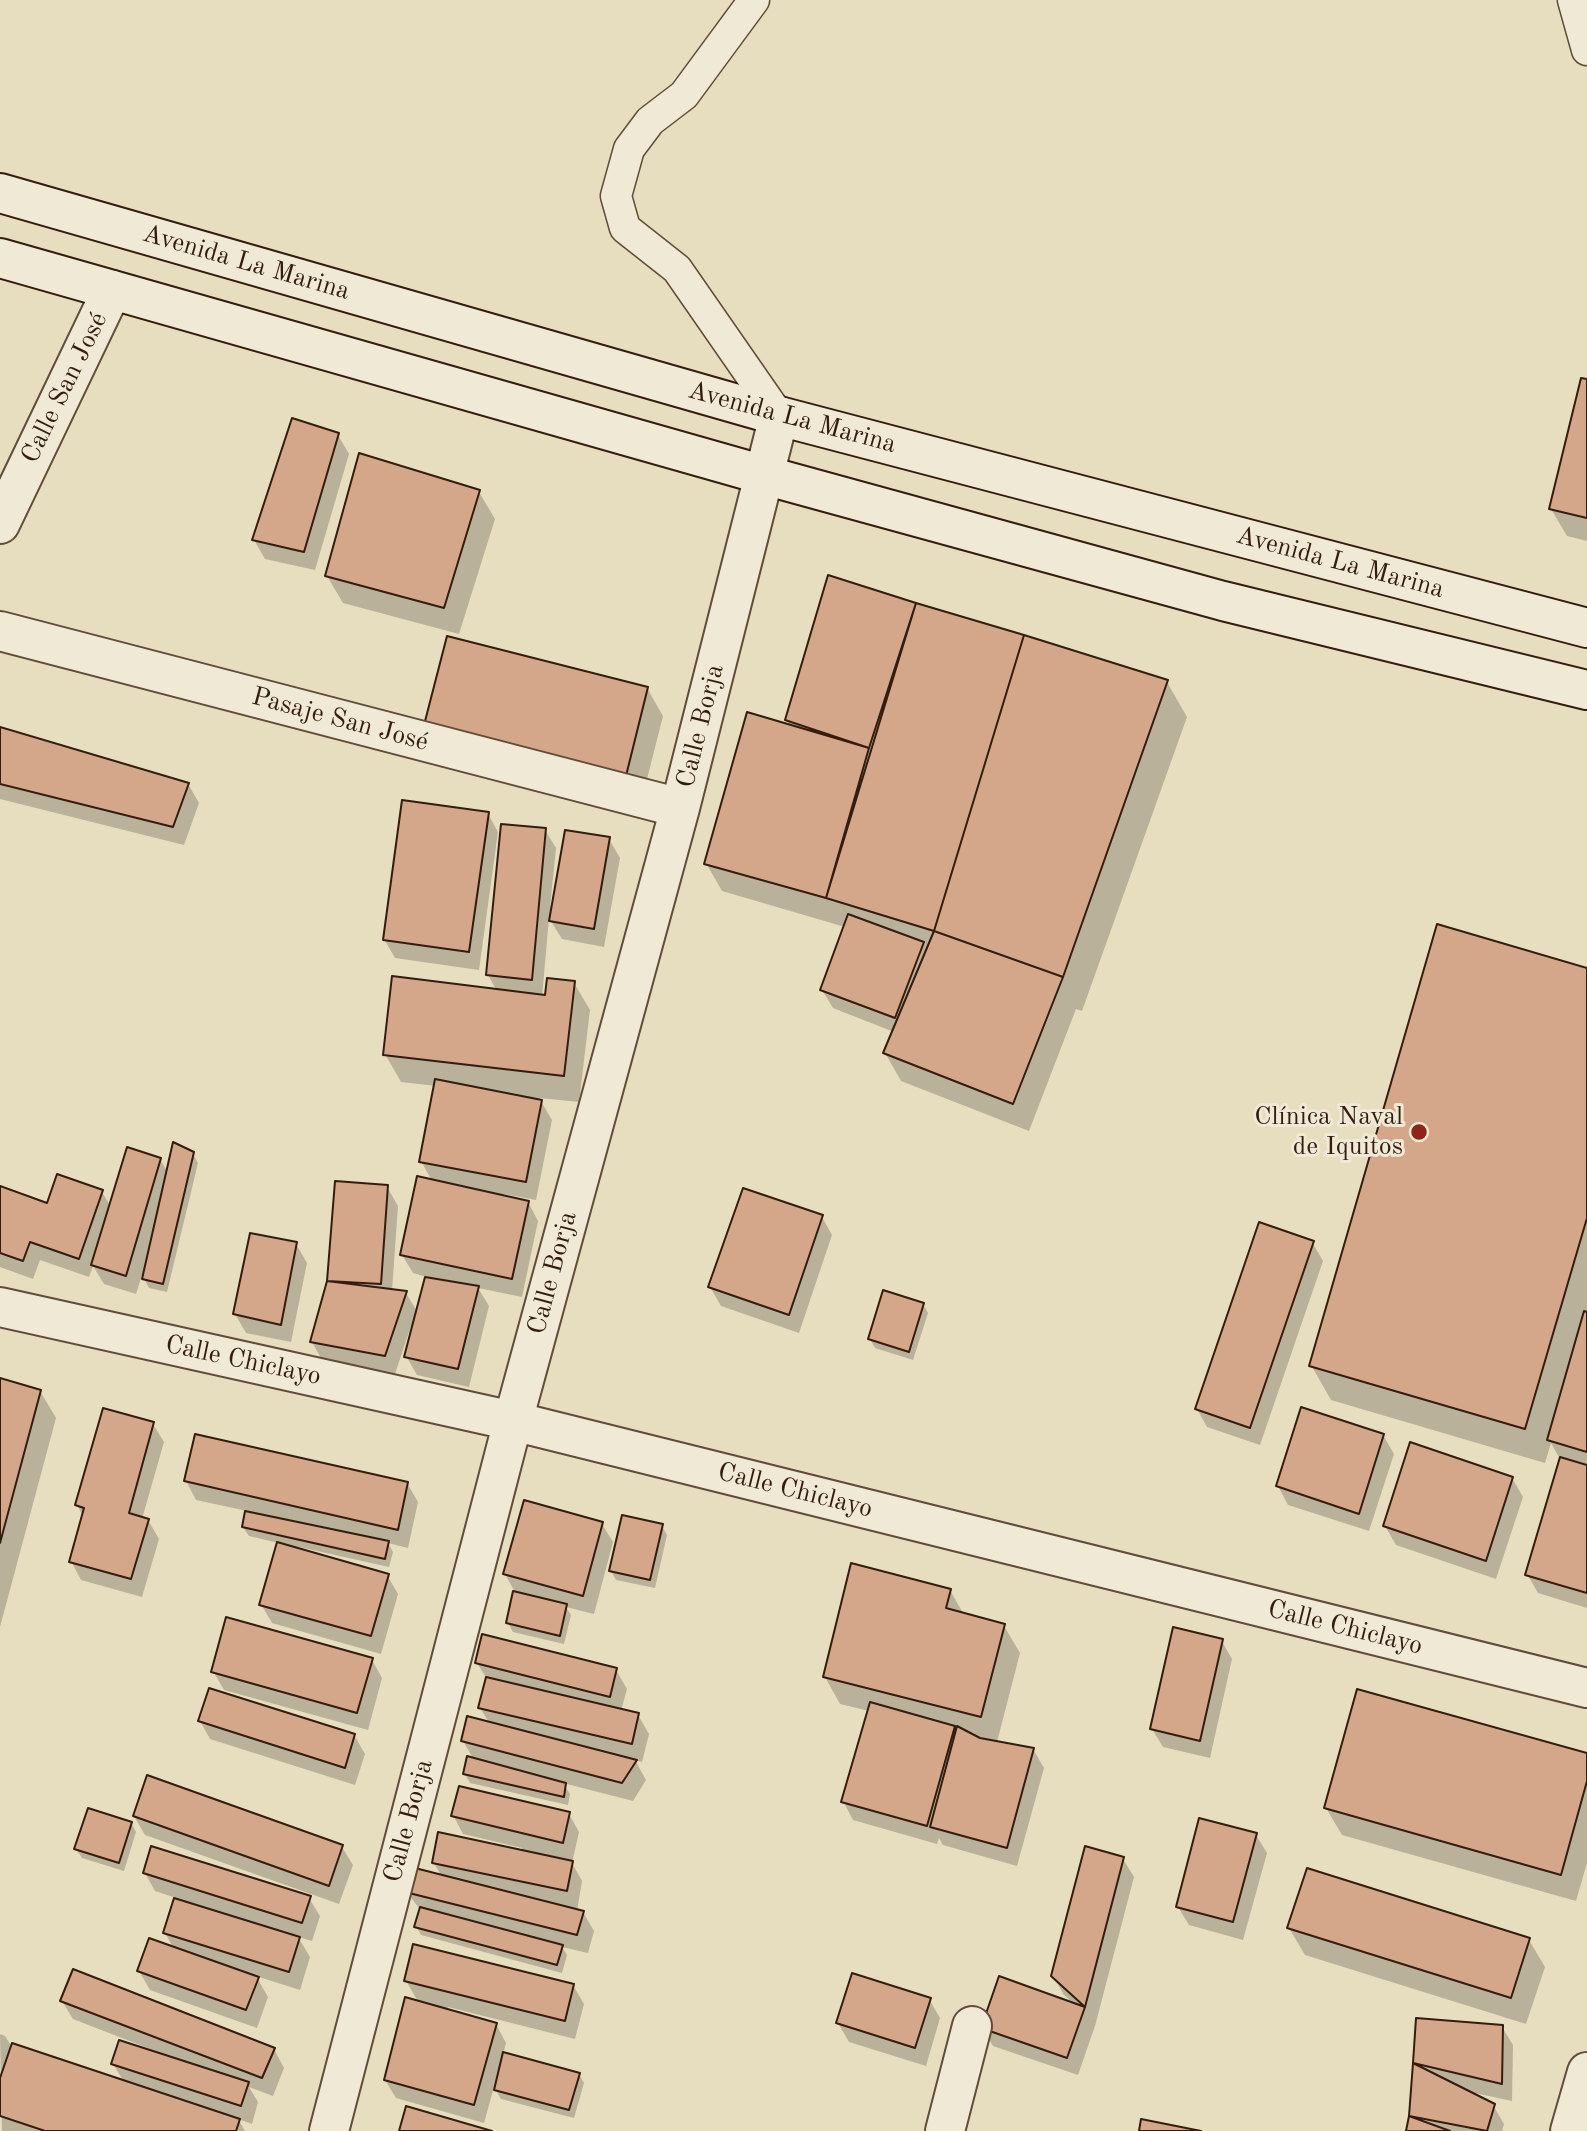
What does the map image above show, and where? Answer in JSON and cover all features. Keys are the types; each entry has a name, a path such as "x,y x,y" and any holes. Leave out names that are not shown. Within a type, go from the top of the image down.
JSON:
{"street":[{"name":"Avenida La Marina","path":"0,193 779,416 1587,628"},
{"path":"0,258 764,475 1223,601 1587,690"},
{"name":"Calle San José","path":"0,524 112,290"},
{"name":"Calle Borja","path":"329,2131 513,1421 680,808 779,416"},
{"name":"Pasaje San José","path":"0,631 680,808"},
{"name":"Calle Chiclayo","path":"0,1307 513,1421 1587,1688"},
{"path":"945,2131 972,2026"},
{"path":"1570,2131 1587,2072"}],"lane":[{"path":"754,0 684,95 650,121 629,149 616,196 625,228 677,269 779,416"},
{"path":"1573,0 1587,50"}],"building":[{"path":"1581,378 1587,379 1587,518 1549,509"},
{"path":"292,418 339,433 304,552 252,540"},
{"path":"359,453 480,490 444,608 325,576"},
{"path":"828,575 916,603 869,748 785,720"},
{"path":"916,603 1024,635 934,931 826,898"},
{"path":"1024,635 1168,680 1063,977 934,931"},
{"path":"447,636 648,687 625,780 423,729"},
{"path":"747,712 869,748 826,898 704,864"},
{"path":"0,727 189,783 173,827 0,784"},
{"path":"402,800 489,812 469,952 383,940"},
{"path":"501,824 546,828 532,980 486,975"},
{"path":"565,830 610,837 594,929 549,921"},
{"path":"848,914 924,942 895,1018 820,990"},
{"path":"1437,924 1587,968 1587,1218 1525,1429 1309,1366"},
{"path":"934,931 1063,977 1013,1104 883,1053"},
{"path":"392,976 545,995 547,978 575,981 564,1076 383,1055"},
{"path":"435,1079 542,1100 526,1182 419,1162"},
{"path":"173,1142 194,1152 163,1284 142,1279"},
{"path":"127,1147 161,1158 126,1276 91,1265"},
{"path":"57,1174 103,1190 79,1259 30,1242 23,1261 0,1253 0,1186 47,1203"},
{"path":"417,1176 529,1201 512,1279 400,1255"},
{"path":"335,1181 388,1185 381,1284 327,1281"},
{"path":"743,1188 823,1215 789,1315 708,1287"},
{"path":"1259,1222 1314,1241 1250,1428 1195,1409"},
{"path":"250,1233 297,1242 281,1325 233,1314"},
{"path":"425,1277 479,1286 458,1369 404,1357"},
{"path":"327,1281 407,1291 385,1356 310,1342"},
{"path":"883,1290 924,1303 909,1352 868,1339"},
{"path":"1584,1311 1587,1312 1587,1452 1547,1440"},
{"path":"0,1378 41,1390 0,1543"},
{"path":"1301,1407 1384,1434 1359,1514 1276,1486"},
{"path":"103,1408 154,1422 129,1513 149,1519 131,1579 69,1562 84,1508 75,1505"},
{"path":"195,1434 408,1482 398,1530 184,1481"},
{"path":"1410,1442 1513,1477 1486,1561 1383,1526"},
{"path":"1560,1457 1587,1465 1587,1593 1525,1575"},
{"path":"524,1500 603,1522 583,1596 503,1574"},
{"path":"245,1511 389,1541 385,1559 242,1527"},
{"path":"622,1515 663,1524 650,1580 609,1571"},
{"path":"277,1542 389,1574 371,1636 259,1605"},
{"path":"851,1563 951,1589 946,1608 1005,1624 981,1717 823,1677"},
{"path":"513,1591 567,1604 560,1636 506,1623"},
{"path":"226,1617 373,1658 357,1713 211,1672"},
{"path":"1173,1627 1223,1639 1200,1741 1150,1729"},
{"path":"482,1634 617,1668 610,1697 475,1663"},
{"path":"486,1677 639,1713 632,1744 478,1708"},
{"path":"209,1688 355,1734 345,1768 198,1721"},
{"path":"1357,1689 1587,1753 1587,1781 1561,1875 1324,1808"},
{"path":"870,1702 955,1726 927,1826 841,1802"},
{"path":"467,1716 637,1760 622,1783 461,1741"},
{"path":"957,1726 980,1738 1034,1748 1007,1848 930,1827"},
{"path":"467,1756 566,1783 564,1797 463,1774"},
{"path":"147,1775 343,1845 329,1886 133,1816"},
{"path":"459,1786 570,1812 563,1843 451,1816"},
{"path":"88,1808 132,1822 119,1863 74,1849"},
{"path":"1199,1818 1257,1833 1233,1922 1176,1907"},
{"path":"438,1832 573,1861 567,1891 432,1863"},
{"path":"151,1846 311,1896 302,1923 143,1873"},
{"path":"1085,1846 1124,1857 1085,2007 1051,1976"},
{"path":"411,1867 584,1911 577,1935 405,1892"},
{"path":"1307,1868 1530,1938 1511,1998 1287,1928"},
{"path":"174,1898 300,1937 289,1972 163,1933"},
{"path":"420,1907 563,1945 557,1965 414,1927"},
{"path":"149,1938 259,1977 246,2010 137,1971"},
{"path":"413,1944 574,1984 565,2021 404,1981"},
{"path":"73,1969 275,2048 262,2078 60,2001"},
{"path":"852,1973 931,1998 915,2048 836,2023"},
{"path":"999,1976 1085,2007 1067,2058 981,2028"},
{"path":"405,1997 497,2023 474,2105 384,2080"},
{"path":"1416,2018 1503,2025 1502,2084 1413,2063"},
{"path":"119,2040 249,2082 241,2106 111,2064"},
{"path":"12,2043 240,2119 236,2131 45,2131 0,2116 0,2078"},
{"path":"503,2052 580,2073 569,2110 494,2090"},
{"path":"1413,2063 1495,2104 1487,2131 1409,2116"},
{"path":"406,2106 492,2131 399,2131"},
{"path":"1409,2116 1450,2131 1406,2131"},
{"path":"1141,2119 1201,2131 1139,2131"}],"place":[{"name":"Clínica Naval de Iquitos","path":"1419,1132"}]}
